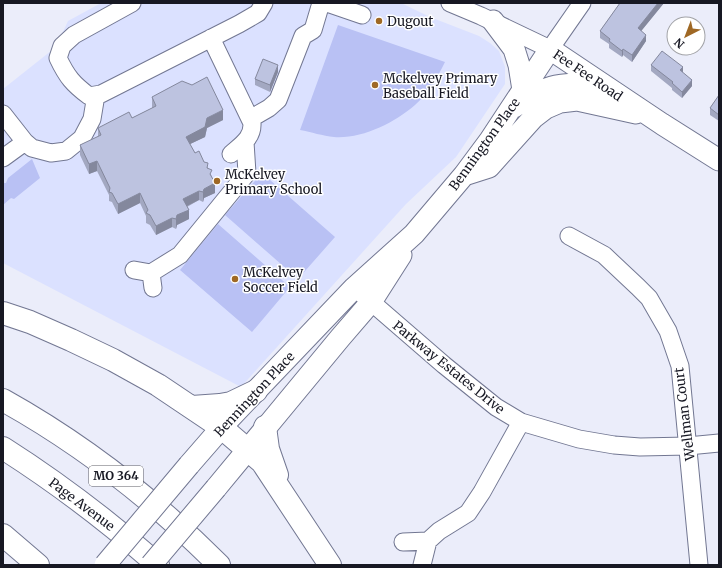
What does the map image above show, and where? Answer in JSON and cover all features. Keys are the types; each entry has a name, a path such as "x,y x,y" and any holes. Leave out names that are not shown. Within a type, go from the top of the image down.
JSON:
{"highway":[{"path":"3,313 30,322 113,360 158,385 222,428 262,462 330,565"},
{"path":"192,407 231,403 256,392"},
{"name":"MO 364","path":"3,400 57,433 108,469 172,521 219,565"},
{"path":"266,427 268,449 283,493"},
{"name":"Page Avenue","path":"3,448 76,498 128,538 158,565"},
{"path":"3,535 38,565"}],"main road":[{"path":"493,21 514,49 519,65 523,90"},
{"name":"Fee Fee Road","path":"550,49 719,160"},
{"name":"Bennington Place","path":"105,565 222,428 354,288 414,234 464,175 490,140 550,49"},
{"path":"510,109 539,92 555,86 602,84"},
{"path":"464,175 489,167 533,118 546,108 560,102 577,100 650,116"},
{"name":"Bennington Place","path":"151,565 371,302 414,234"}],"street":[{"path":"132,3 74,35 62,46 58,58 65,74 76,87 89,96 101,94 212,38 258,13 264,3"},
{"path":"250,119 269,108 278,100 303,36 313,30 321,3"},
{"path":"327,3 362,14"},
{"name":"Fee Fee Road","path":"450,3 493,21 550,49"},
{"path":"550,49 582,3"},
{"path":"212,38 250,119 253,130 245,142 231,154"},
{"path":"3,114 25,142 32,148 51,153 66,151 82,138 92,119 96,95"},
{"path":"3,158 25,142"},
{"path":"134,270 152,281 180,255 247,173 245,142"},
{"name":"Wellman Court","path":"569,236 604,255 638,287 649,298 668,331 680,366 699,565"},
{"name":"Parkway Estates Drive","path":"354,288 444,365 496,407 521,422 579,439 614,445 640,447 688,446 719,443"},
{"path":"422,565 428,541 439,531 468,513 482,492 521,422"},
{"path":"403,542 428,541"}],"shaded area":[{"name":"McKelvey Primary School","path":"101,3 401,3 430,17 479,36 490,43 499,51 505,67 505,84 456,157 406,204 241,387 3,263 3,89 56,47 68,21"},
{"name":"Mckelvey Primary Baseball Field","path":"338,25 445,62 432,85 420,100 407,112 388,124 366,132 345,137 334,137 300,130"},
{"path":"32,159 40,178 14,199 11,198 3,205 3,183 6,183 8,178"},
{"name":"McKelvey Soccer Field","path":"262,173 335,237 298,279 225,215"},
{"name":"McKelvey Soccer Field","path":"218,224 290,287 252,332 180,270"}],"building":[{"path":"620,3 658,3 638,28 646,35 632,55 623,49 622,51 609,41 610,39 600,31"},
{"path":"662,51 666,54 666,56 669,56 683,67 680,70 692,80 682,92 672,83 673,82 651,65"},
{"path":"263,59 278,65 270,85 255,79"},
{"name":"McKelvey Primary School","path":"207,77 223,110 207,118 205,127 186,137 195,153 199,151 204,162 208,163 207,168 212,170 210,174 215,183 204,189 203,192 199,191 183,199 189,210 177,215 176,219 172,218 156,226 150,215 146,213 148,210 140,193 118,204 112,193 109,192 110,188 97,161 89,164 80,145 101,135 98,128 129,112 132,118 156,106 152,97 182,81 192,85"},
{"path":"719,95 719,115 710,108"}],"place":[{"name":"Dugout","path":"379,21"},
{"name":"Mckelvey Primary Baseball Field","path":"375,85"},
{"name":"McKelvey Primary School","path":"217,181"},
{"name":"McKelvey Soccer Field","path":"235,279"}]}
